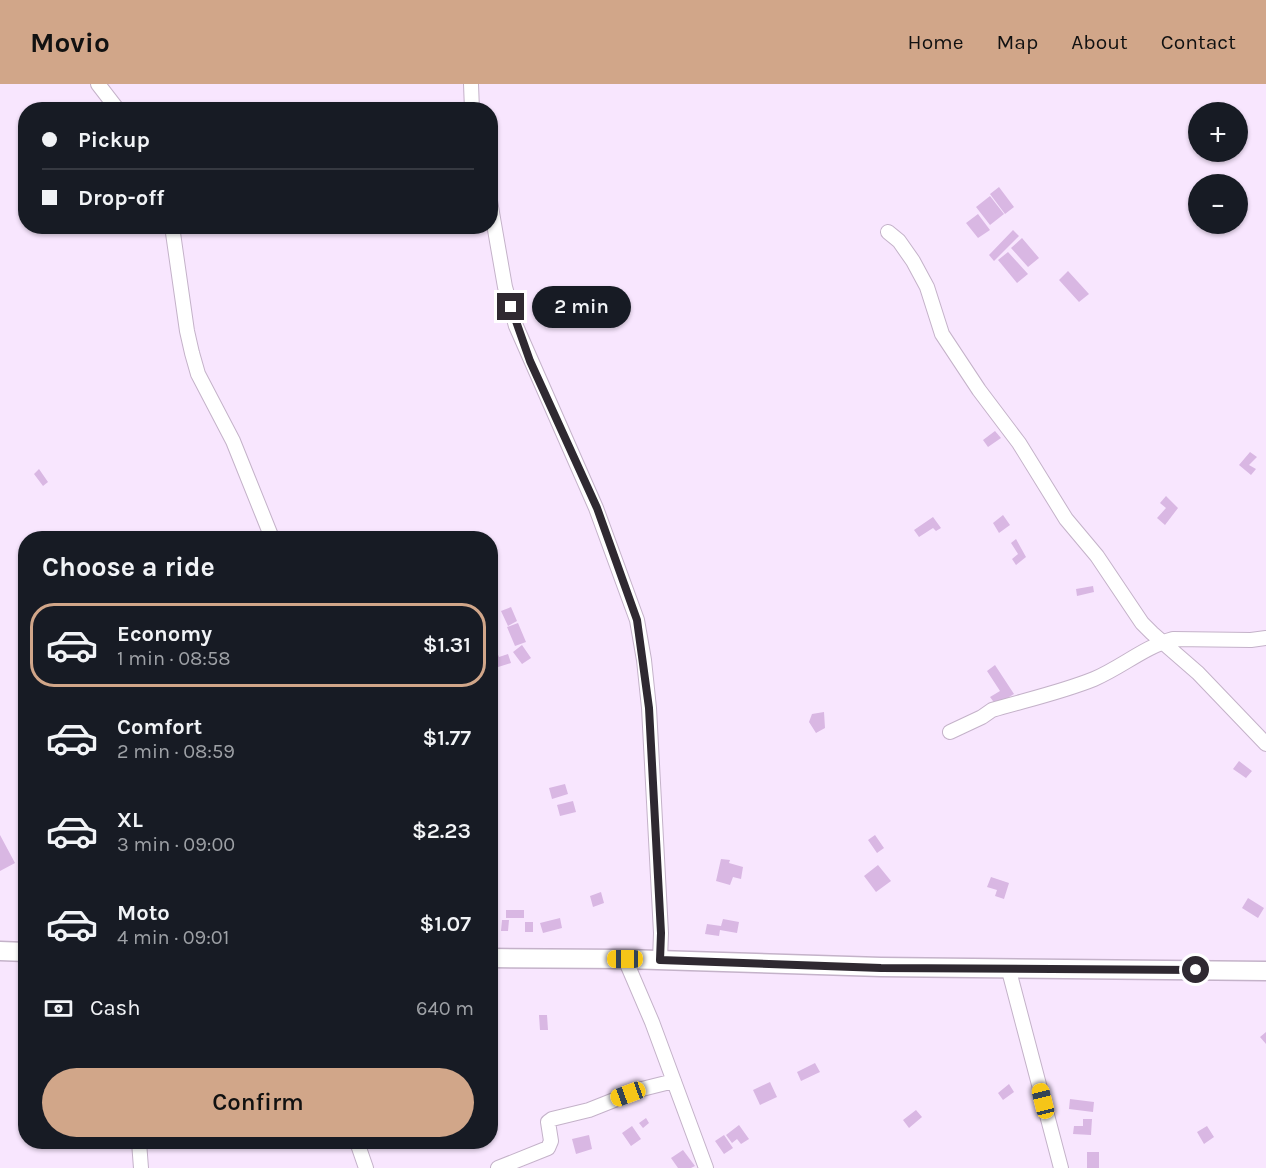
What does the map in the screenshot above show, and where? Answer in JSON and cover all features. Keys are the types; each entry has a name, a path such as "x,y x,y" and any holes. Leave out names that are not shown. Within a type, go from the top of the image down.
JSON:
{"main road":[{"path":"0,951 18,952"},
{"path":"498,958 625,959 881,968 1008,967 1266,971"}],"street":[{"path":"98,84 112,102"},
{"path":"471,84 472,102"},
{"path":"888,232 899,241 927,287 942,334 979,390 1019,443 1066,519 1097,556 1142,623 1198,673 1266,744"},
{"path":"173,234 187,331 198,374 233,441 269,531"},
{"path":"496,234 505,287 516,326 597,508 637,620 649,708 661,933 660,960"},
{"path":"950,732 992,710 1094,679 1162,642 1173,639 1251,640 1266,638"},
{"path":"625,959 706,1168"},
{"path":"1008,967 1061,1168"},
{"path":"498,1168 548,1148 551,1141 548,1122 552,1119 589,1110 642,1089 674,1081"},
{"path":"140,1149 141,1168"},
{"path":"359,1149 366,1168"}],"building":[{"path":"999,187 1014,207 1005,214 990,194"},
{"path":"990,196 1004,214 990,225 976,207"},
{"path":"978,214 990,230 978,238 966,223"},
{"path":"1013,230 1019,236 994,261 989,255"},
{"path":"1022,238 1039,258 1028,267 1011,248"},
{"path":"1008,252 1028,274 1017,283 998,260"},
{"path":"1068,271 1089,294 1079,302 1059,280"},
{"path":"995,431 1001,438 988,447 983,440"},
{"path":"1250,452 1257,457 1249,465 1256,469 1251,475 1239,465"},
{"path":"39,469 48,482 43,486 34,474"},
{"path":"1166,496 1178,508 1165,525 1157,518 1166,508 1160,503"},
{"path":"1003,515 1010,525 999,533 993,523"},
{"path":"933,517 941,528 936,531 933,528 919,537 914,530"},
{"path":"1016,539 1026,557 1016,565 1012,559 1018,554 1011,543"},
{"path":"1093,586 1094,592 1077,596 1076,589"},
{"path":"511,607 517,621 508,626 501,611"},
{"path":"518,623 526,642 515,646 507,627"},
{"path":"522,645 531,658 522,664 513,652"},
{"path":"508,654 511,663 498,667 498,655 499,657"},
{"path":"995,665 1014,694 996,705 990,697 1000,691 987,671"},
{"path":"824,712 825,728 816,733 809,722 812,714"},
{"path":"1239,761 1252,771 1246,778 1233,769"},
{"path":"565,784 568,794 552,799 549,788"},
{"path":"573,801 576,812 560,816 557,805"},
{"path":"0,835 15,863 0,871"},
{"path":"875,835 884,848 877,853 868,840"},
{"path":"721,859 730,860 729,863 743,867 741,879 733,877 730,885 716,881"},
{"path":"878,865 891,881 876,892 864,876"},
{"path":"991,877 1009,883 1004,899 995,896 997,890 987,887"},
{"path":"601,892 604,903 593,907 590,896"},
{"path":"1248,898 1264,908 1258,918 1242,908"},
{"path":"506,910 524,910 524,918 506,918"},
{"path":"560,918 562,928 543,933 540,923"},
{"path":"723,919 739,922 737,933 720,930 719,936 705,934 707,924 721,926"},
{"path":"502,920 509,920 508,931 501,931"},
{"path":"525,922 533,922 533,932 525,932"},
{"path":"539,1015 547,1015 548,1030 540,1030"},
{"path":"1266,1032 1266,1044 1260,1037"},
{"path":"815,1063 820,1072 801,1081 797,1072"},
{"path":"770,1082 777,1097 760,1105 753,1090"},
{"path":"1009,1084 1014,1092 1003,1100 998,1093"},
{"path":"1070,1099 1094,1102 1093,1112 1069,1109"},
{"path":"916,1110 922,1117 909,1128 903,1120"},
{"path":"646,1118 649,1123 643,1128 639,1123"},
{"path":"1083,1119 1092,1119 1091,1135 1073,1134 1074,1126 1083,1126"},
{"path":"739,1125 749,1139 741,1144 737,1139 732,1143 726,1135"},
{"path":"632,1126 641,1139 631,1146 622,1133"},
{"path":"1207,1126 1214,1137 1204,1144 1197,1132"},
{"path":"589,1135 592,1149 576,1154 572,1139"},
{"path":"724,1135 733,1148 724,1154 715,1141"},
{"path":"683,1150 695,1166 678,1168 671,1158"},
{"path":"1087,1152 1099,1152 1099,1168 1087,1168"}],"route":[{"path":"511,307 530,361 597,508 637,620 649,708 661,933 660,960 881,968 1008,967 1196,970"}]}
